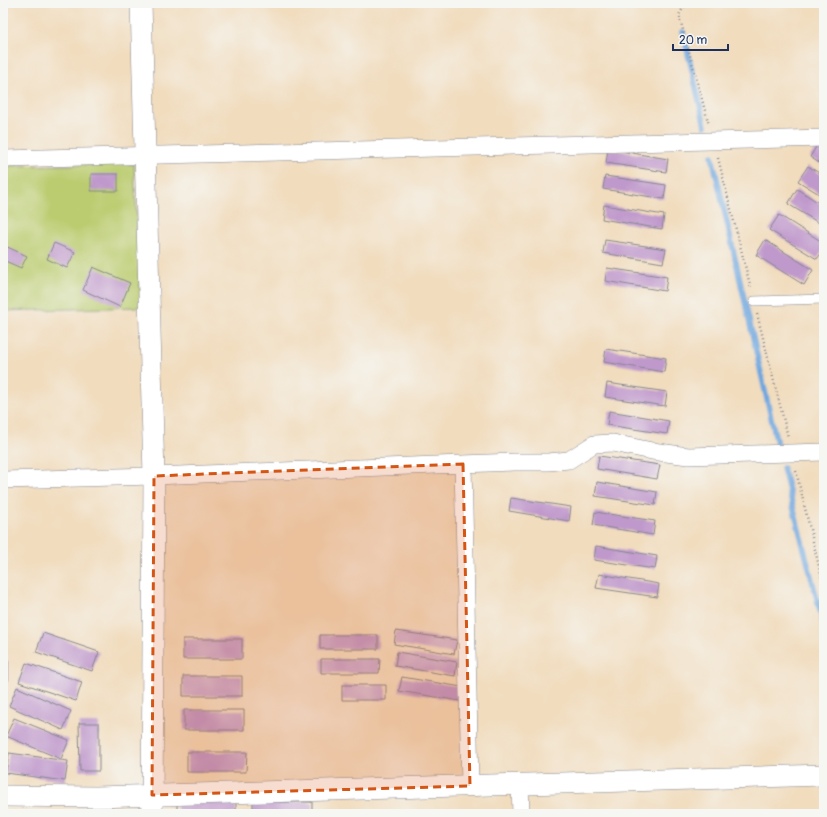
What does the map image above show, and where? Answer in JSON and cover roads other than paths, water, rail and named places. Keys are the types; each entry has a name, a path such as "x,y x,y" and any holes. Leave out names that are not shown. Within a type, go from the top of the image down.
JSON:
{"street":[{"path":"141,3 144,156 154,476 152,804"},
{"path":"3,159 824,138"},
{"path":"3,480 154,476 569,460 594,444 613,443 652,451 688,456 824,452"},
{"path":"463,464 470,786"},
{"path":"3,796 96,797 152,804 520,783 824,775"},
{"path":"520,783 521,814"}],"lane":[{"path":"754,301 824,299"}],"waterway":[{"path":"683,32 705,126"},
{"path":"712,156 777,444"},
{"path":"783,468 824,626"}]}
